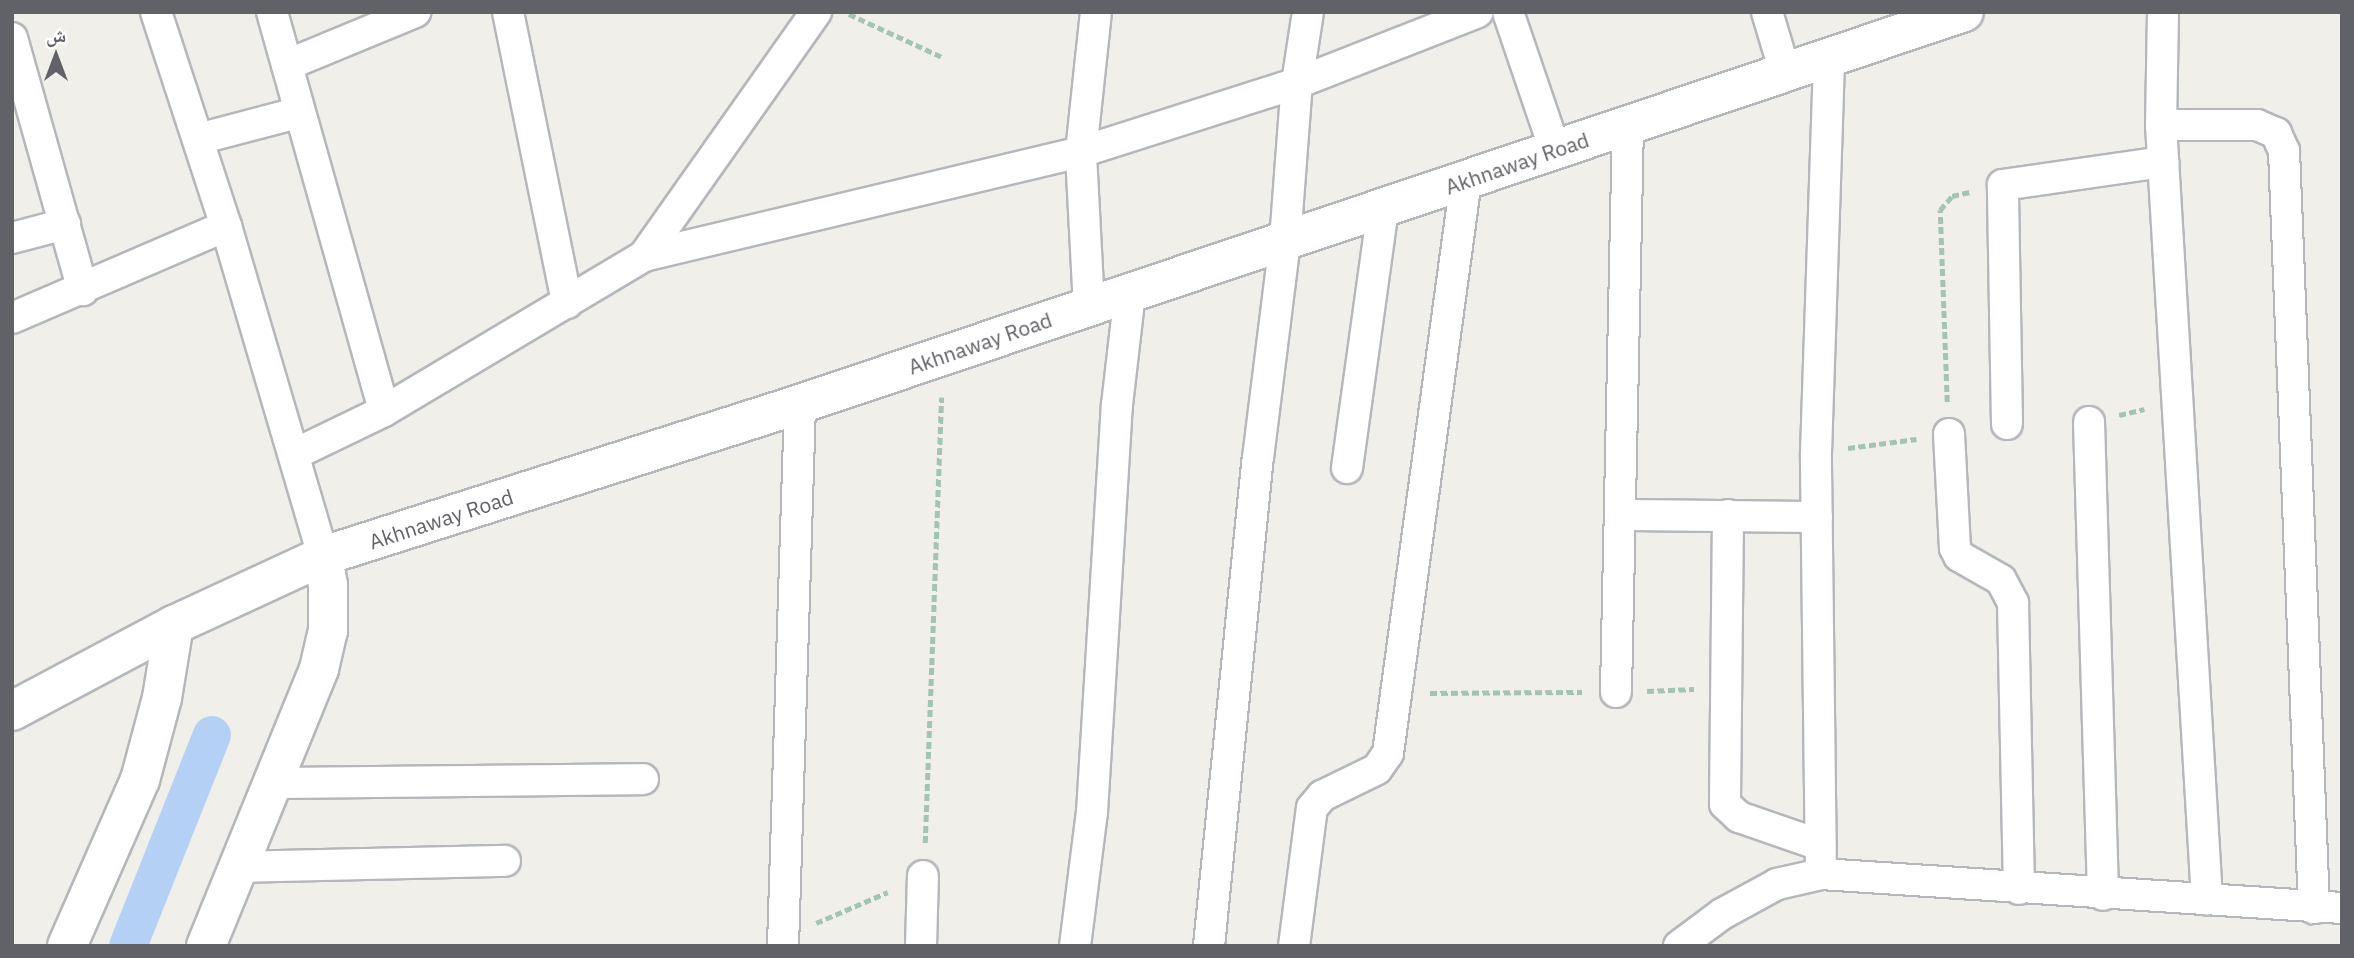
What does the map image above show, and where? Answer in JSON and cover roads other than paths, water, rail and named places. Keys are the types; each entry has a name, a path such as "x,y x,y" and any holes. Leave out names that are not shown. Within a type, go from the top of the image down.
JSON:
{"street":[{"path":"272,12 297,113 384,411"},
{"path":"287,65 415,12"},
{"path":"508,12 567,303"},
{"path":"644,256 816,12"},
{"path":"1089,307 1080,152 1096,12"},
{"path":"1209,946 1258,458 1285,241 1297,83 1308,12"},
{"path":"295,454 384,411 644,256 1080,152 1297,83 1478,12"},
{"path":"1508,12 1555,150"},
{"path":"1767,12 1785,72"},
{"name":"Akhnaway Road","path":"12,710 174,625 323,556 800,404 1964,12"},
{"path":"2163,12 2161,125 2207,900"},
{"path":"162,14 295,454 323,556 328,585 328,631 319,669 206,946"},
{"path":"12,38 83,290"},
{"path":"1821,874 1816,453 1829,58"},
{"path":"198,139 297,113"},
{"path":"1616,692 1623,515 1628,125"},
{"path":"1679,946 1722,914 1777,884 1821,874 2328,908 2284,151 2276,133 2257,125 2161,125"},
{"path":"2007,424 2003,185 2163,162"},
{"path":"1294,946 1312,808 1322,796 1382,765 1388,753 1466,180"},
{"path":"1347,468 1383,208"},
{"path":"12,239 65,224"},
{"path":"12,318 83,290 226,226"},
{"path":"1075,946 1092,812 1117,405 1130,293"},
{"path":"783,942 800,404"},
{"path":"2089,422 2103,895"},
{"path":"1949,434 1955,548 1959,556 2001,580 2012,603 2019,889"},
{"path":"1623,515 1817,517"},
{"path":"1728,515 1727,808 1739,817 1820,845"},
{"path":"67,946 140,780 162,698 174,625"},
{"path":"272,783 643,779"},
{"path":"238,867 505,861"},
{"path":"921,946 923,876"}],"waterway":[{"path":"128,946 212,735"}]}
